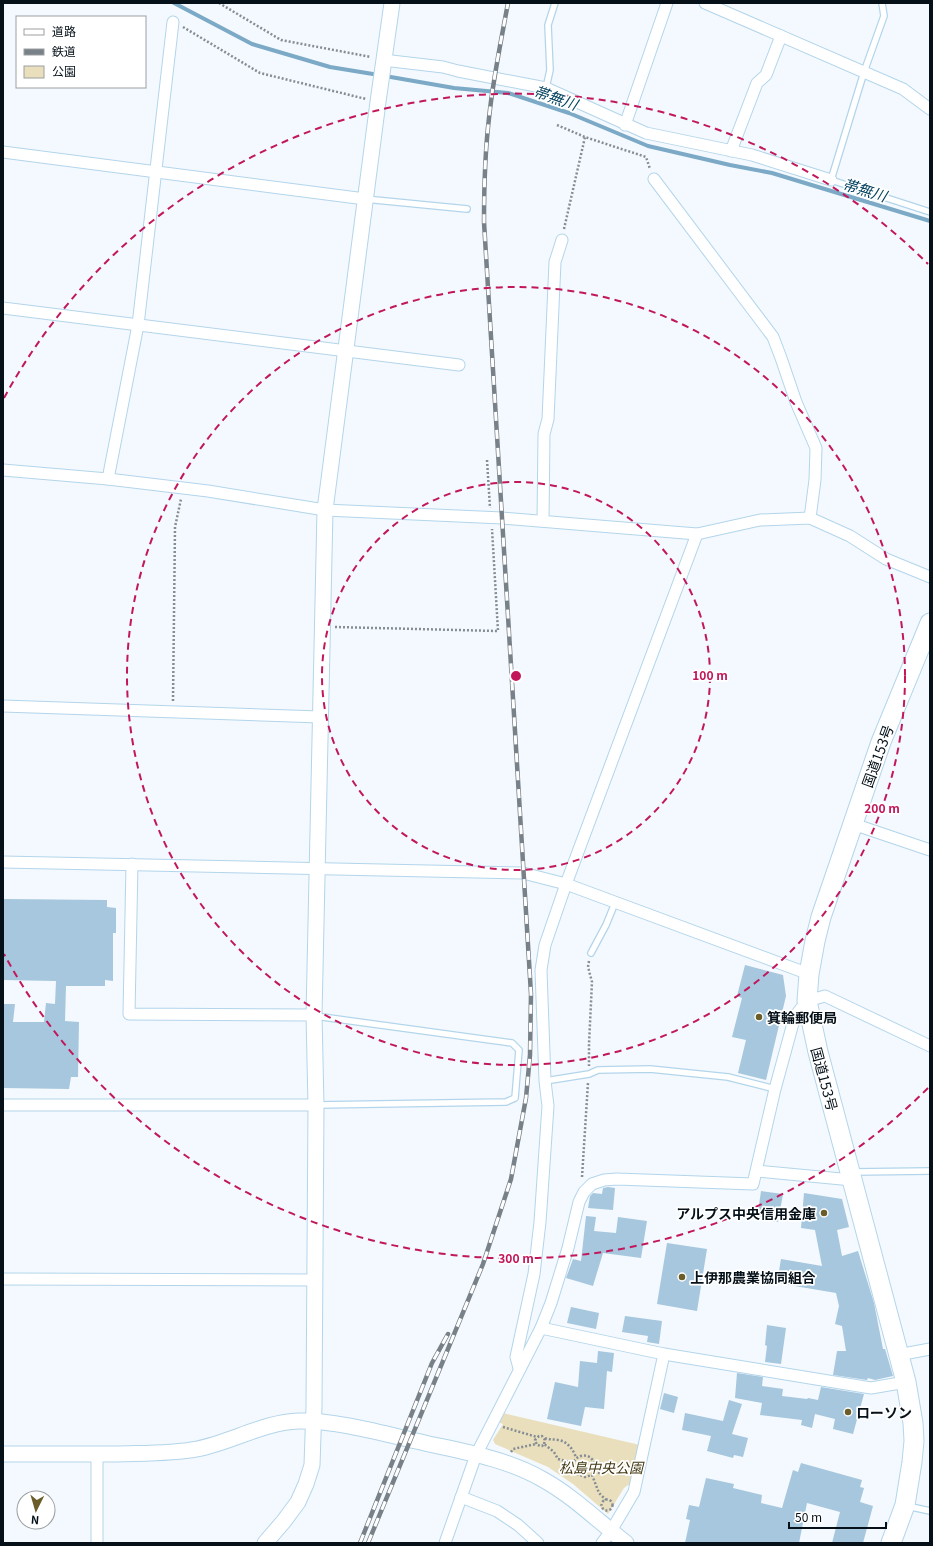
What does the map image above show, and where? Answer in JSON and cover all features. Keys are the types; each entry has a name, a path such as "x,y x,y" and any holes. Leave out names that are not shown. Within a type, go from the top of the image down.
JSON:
{"highway":[{"name":"国道153号","path":"891,1543 905,1505 912,1462 914,1441 913,1422 906,1382 818,1052 807,1001 809,974 821,917 881,742 930,623"}],"street":[{"path":"265,1543 298,1502 312,1466 316,1105 314,1015 316,868 325,510 380,84 392,3"},
{"path":"625,125 667,3"},
{"path":"705,3 903,89 930,108"},
{"path":"108,479 138,325 173,22"},
{"path":"731,151 757,83 766,75 781,36"},
{"path":"383,63 442,67 458,72 546,88 625,125 646,133 752,155 831,180"},
{"path":"3,152 365,199"},
{"path":"654,179 773,337 782,358 796,402 816,448 815,480 810,518"},
{"path":"543,521 544,434 548,420 555,262 562,240"},
{"path":"3,308 459,365"},
{"path":"3,470 108,479 183,488 325,510 491,517 697,534 760,520 810,518 850,536 886,559 930,577"},
{"path":"519,1368 516,1357 534,1274 540,1222 548,1106 545,1081 541,970 545,945 566,884 697,534"},
{"path":"3,706 320,717"},
{"path":"853,824 930,850"},
{"path":"3,862 523,872 566,884 809,974"},
{"path":"132,864 129,1014 314,1015"},
{"path":"445,1543 476,1455 485,1440 519,1368 541,1328 568,1248 579,1202 584,1192 592,1184 604,1180 617,1179 753,1184 775,1089 795,1016 807,1001 825,996 930,1046"},
{"path":"3,1105 316,1105"},
{"path":"757,1171 851,1176"},
{"path":"3,1280 314,1280"},
{"path":"541,1328 664,1354 871,1388 906,1382"},
{"path":"898,1355 930,1349"},
{"path":"607,1537 634,1492 664,1354"},
{"path":"3,1454 166,1453 225,1442 256,1430 278,1424 297,1421 313,1421 354,1427 512,1464 543,1479 571,1498 607,1537 626,1543"},
{"path":"97,1454 98,1543"},
{"path":"461,1497 497,1511 518,1525 538,1543"}],"lane":[{"path":"546,88 550,70 548,25 555,3"},
{"path":"882,3 884,16 864,72 831,180 930,212"},
{"path":"365,199 467,209"},
{"path":"591,952 606,925 615,903"},
{"path":"314,1015 512,1043 519,1050 515,1098 506,1102 316,1105"},
{"path":"545,1081 588,1074 598,1070 650,1069 728,1077 775,1089"},
{"path":"851,1176 930,1171"},
{"path":"905,1505 930,1511"}],"path":[{"path":"219,3 281,40 383,63"},
{"path":"173,22 260,73 378,102"},
{"path":"557,125 585,137 646,158 654,179"},
{"path":"562,240 585,137"},
{"path":"322,627 498,630 487,460"},
{"path":"173,712 175,527 183,488"},
{"path":"499,1426 537,1437 543,1437 549,1440 562,1441 571,1447 576,1458"},
{"path":"536,1444 535,1440 537,1437"},
{"path":"543,1437 545,1440 544,1444"},
{"path":"509,1454 513,1449 536,1444 540,1446 544,1444"},
{"path":"544,1444 554,1452 558,1459 573,1463"},
{"path":"605,1474 593,1473 585,1477 577,1474 573,1469 573,1463 576,1458 586,1455 594,1462 595,1468 593,1473 599,1493 606,1500 612,1503 612,1508 609,1510 602,1507 606,1500"},
{"path":"595,1468 606,1470"}],"green space":[{"name":"松島中央公園","path":"503,1413 640,1445 631,1485 624,1488 608,1514 573,1484 548,1467 495,1444 493,1440 503,1424 498,1422"}],"building":[{"path":"3,899 107,900 107,907 116,908 116,933 113,933 113,981 105,980 105,986 66,986 65,1021 79,1022 78,1077 71,1077 69,1089 3,1088 3,1004 15,1004 13,1022 44,1022 46,1003 55,1004 56,981 3,980"},
{"name":"箕輪郵便局","path":"745,965 783,975 786,996 766,1080 738,1073 746,1040 732,1037 742,998 737,996"},
{"path":"603,1188 615,1188 613,1210 588,1208 590,1196 593,1193 602,1194"},
{"path":"761,1191 783,1194 778,1222 757,1219"},
{"path":"804,1193 842,1199 849,1227 837,1230 842,1256 858,1251 874,1303 883,1349 885,1349 893,1376 875,1380 868,1378 867,1380 833,1375 837,1351 846,1351 842,1326 835,1324 839,1306 836,1293 777,1283 781,1259 822,1266 815,1230 801,1228"},
{"path":"586,1216 596,1217 594,1231 616,1233 618,1217 647,1221 641,1258 603,1253 593,1286 566,1278 573,1259 581,1261"},
{"name":"上伊那農業協同組合","path":"667,1243 707,1249 697,1311 657,1304"},
{"path":"571,1307 599,1313 596,1329 567,1323"},
{"path":"625,1316 662,1321 659,1344 647,1342 648,1336 622,1332"},
{"path":"767,1325 786,1328 781,1364 765,1362"},
{"path":"598,1351 614,1353 612,1372 607,1371 604,1409 585,1407 581,1426 547,1419 555,1382 578,1387 580,1361 597,1363"},
{"path":"737,1373 763,1377 762,1386 783,1389 782,1396 818,1400 821,1387 864,1394 853,1434 833,1429 835,1419 815,1414 812,1428 801,1425 802,1420 760,1415 762,1403 735,1398"},
{"path":"664,1393 678,1397 674,1413 660,1409"},
{"path":"729,1400 742,1404 732,1434 748,1438 743,1457 734,1455 733,1458 707,1451 711,1436 682,1430 685,1413 723,1421"},
{"path":"801,1463 862,1480 860,1487 864,1488 860,1502 873,1506 863,1543 832,1543 840,1512 807,1503 799,1543 685,1543 690,1520 686,1519 689,1505 699,1507 706,1478 734,1484 733,1488 762,1495 761,1503 782,1508 793,1470 798,1472"}],"waterway":[{"name":"帯無川","path":"174,3 252,44 330,67 379,75"},
{"name":"帯無川","path":"385,76 454,88 508,93 569,113 648,146 772,173 930,221"}],"railway":[{"path":"368,1543 483,1264 511,1179 526,1098 530,1055 531,994 484,222 485,170 489,118 495,74 508,3"},
{"path":"360,1543 432,1363 448,1334"}],"place":[{"name":"箕輪郵便局","path":"759,1017"},
{"name":"アルプス中央信用金庫","path":"824,1213"},
{"name":"上伊那農業協同組合","path":"682,1277"},
{"name":"ローソン","path":"848,1412"}]}
